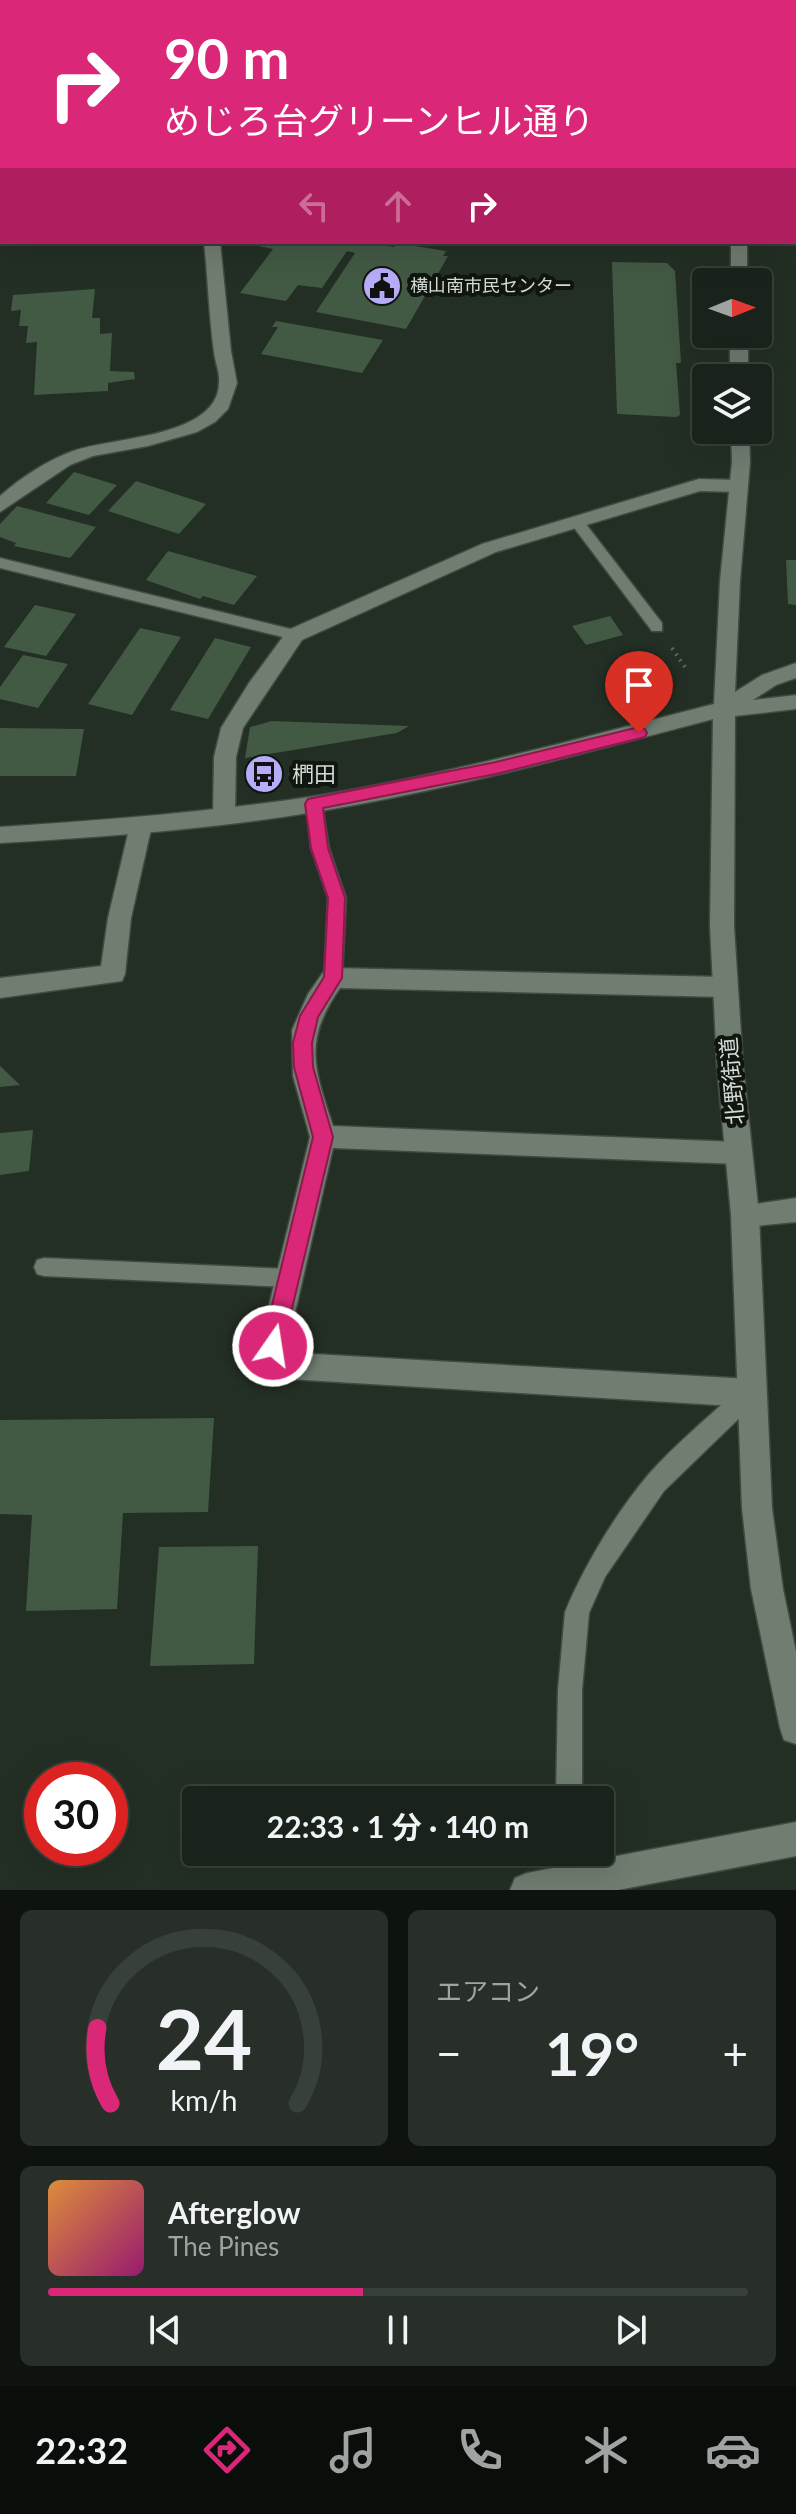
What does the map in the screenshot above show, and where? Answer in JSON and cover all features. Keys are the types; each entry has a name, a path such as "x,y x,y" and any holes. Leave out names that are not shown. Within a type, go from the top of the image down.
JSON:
{"street":[{"path":"0,506 58,464 87,453 189,431 224,401 229,384 222,355 219,293 212,244"},
{"path":"739,244 739,268"},
{"name":"北野街道","path":"740,444 724,709 722,926 745,1215 757,1508 767,1589 796,1728"},
{"path":"224,815 225,757 232,728 256,688 295,635 489,548 699,485 739,486"},
{"path":"724,709 769,680 796,670"},
{"path":"0,835 141,825 314,804 511,765 724,709 771,707 796,702"},
{"path":"0,988 113,974 113,939 141,825"},
{"path":"725,987 333,978 309,1016 302,1043 303,1067 323,1137 273,1346 288,1366 750,1393"},
{"path":"323,1137 738,1153"},
{"path":"745,1215 796,1210"},
{"path":"527,1890 569,1875 796,1839"}],"lane":[{"path":"577,522 657,627"},
{"path":"0,563 295,635"},
{"path":"314,804 320,848 337,898 333,978"},
{"path":"44,1267 289,1278"},
{"path":"569,1786 570,1690 577,1612 597,1569 656,1483 750,1393"}],"building":[{"name":"横山南市民センター","path":"249,244 375,244 394,247 403,244 446,251 443,256 448,256 406,329 316,312 355,253 347,251 322,288 298,285 286,301 240,293 273,249"},
{"path":"612,262 667,263 675,271 681,363 676,363 680,415 676,417 617,414"},
{"path":"95,289 92,318 100,318 100,334 112,333 110,371 134,372 135,379 108,383 108,391 34,395 37,342 26,343 28,326 19,326 21,310 11,311 13,295"},
{"path":"276,321 383,340 362,373 261,354 278,327 272,327"},
{"path":"74,472 117,485 89,515 46,503"},
{"path":"136,481 206,504 179,534 108,511"},
{"path":"17,506 96,527 70,558 14,546 16,543 0,537 0,524"},
{"path":"168,551 257,576 234,605 203,596 200,599 146,580"},
{"path":"786,560 796,560 796,605 788,604"},
{"path":"35,605 76,614 46,656 4,647"},
{"path":"610,616 623,635 586,645 572,626"},
{"path":"140,628 181,637 132,715 88,704"},
{"path":"215,638 251,647 208,719 170,710"},
{"path":"23,655 68,664 38,708 0,699 0,687"},
{"path":"272,721 409,726 397,733 245,758 250,727"},
{"path":"0,728 84,729 76,776 0,776"},
{"path":"0,1066 20,1085 0,1087"},
{"path":"33,1130 29,1171 0,1175 0,1133"},
{"path":"214,1418 208,1512 123,1513 117,1609 26,1611 32,1515 0,1514 0,1420"},
{"path":"258,1546 254,1664 150,1666 159,1547"}],"place":[{"name":"横山南市民センター","path":"382,286"},
{"name":"椚田","path":"264,774"}],"route":[{"path":"273,1346 323,1137 303,1067 302,1043 309,1016 333,978 337,898 320,848 314,804 496,768 639,733"}]}
